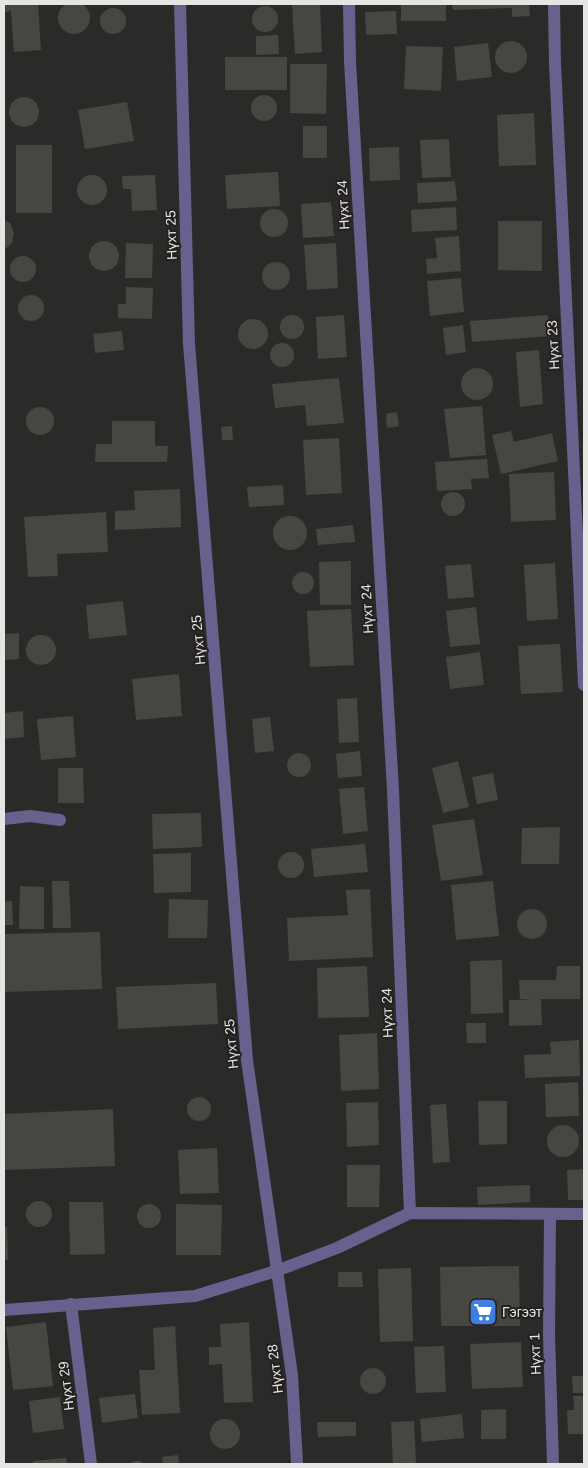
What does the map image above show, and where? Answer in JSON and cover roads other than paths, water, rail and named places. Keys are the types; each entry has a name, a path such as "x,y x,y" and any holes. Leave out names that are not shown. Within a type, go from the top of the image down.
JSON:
{"street":[{"name":"Нүхт 25","path":"180,4 190,354 247,1060 276,1271"},
{"name":"Нүхт 24","path":"349,4 350,72 393,790 410,1213"},
{"name":"Нүхт 23","path":"554,4 584,685"},
{"path":"4,819 30,816 60,820"},
{"path":"4,1310 195,1296 276,1271 337,1248 410,1213 584,1214"},
{"name":"Нүхт 1","path":"550,1214 549,1336 554,1464"},
{"name":"Нүхт 28","path":"276,1271 292,1375 297,1464"},
{"name":"Нүхт 29","path":"71,1304 90,1464"}],"place":[{"name":"Гэгээт","path":"483,1312"}]}
